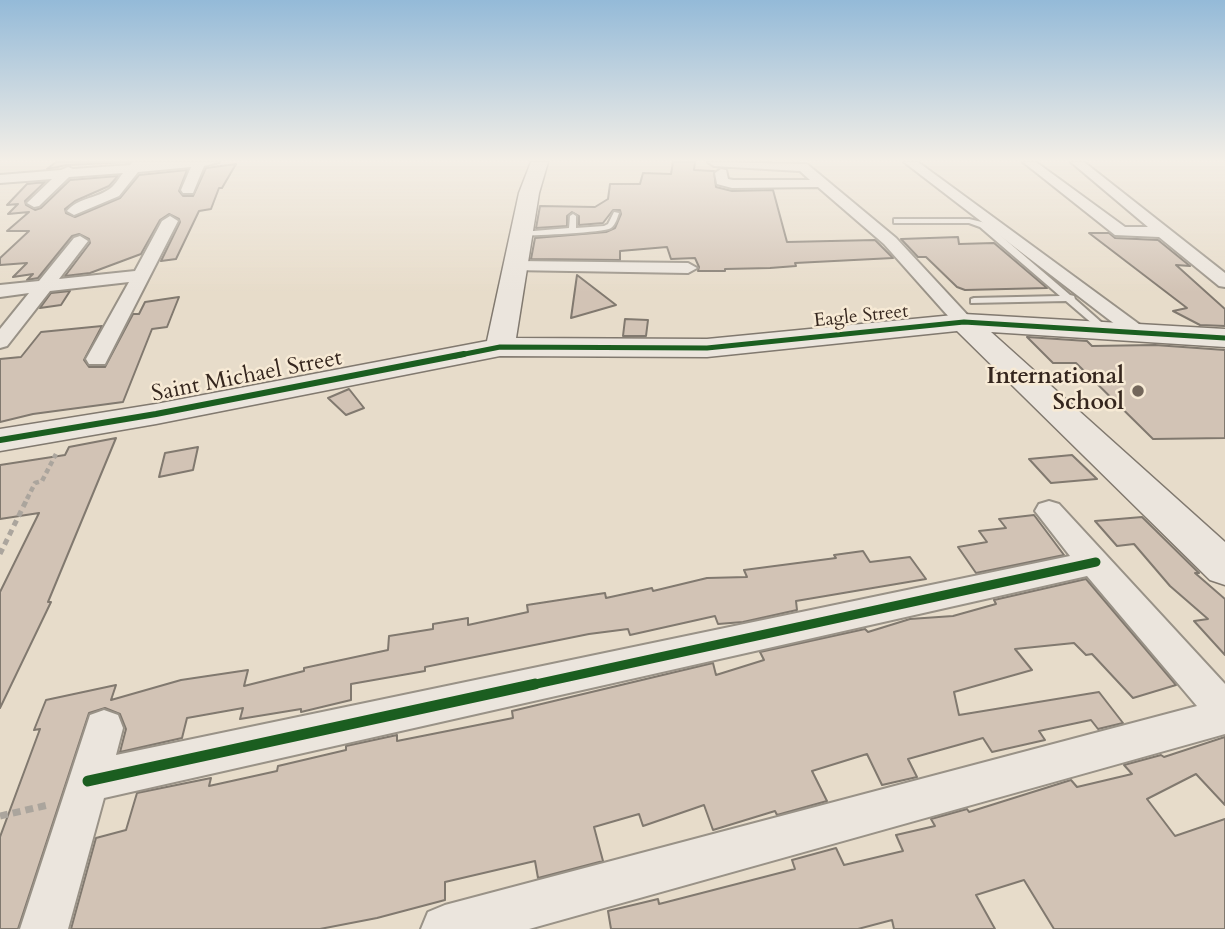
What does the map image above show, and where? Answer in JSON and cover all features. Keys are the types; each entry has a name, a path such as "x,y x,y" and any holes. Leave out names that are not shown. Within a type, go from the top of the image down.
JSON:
{"street":[{"path":"74,211 82,205"},
{"path":"500,347 527,205"},
{"path":"847,205 969,311 1217,554"},
{"path":"968,205 1136,331"},
{"path":"1086,205 1121,232 1165,232"},
{"path":"1132,205 1225,282"},
{"path":"97,359 170,221"},
{"path":"0,342 80,241"},
{"path":"517,266 688,268"},
{"path":"0,291 139,276"},
{"name":"Eagle Street","path":"500,347 707,348 782,342 969,311 1104,329 1225,338"},
{"name":"Saint Michael Street","path":"0,440 500,347"},
{"path":"1049,511 1225,711"},
{"path":"85,789 1096,562"},
{"path":"445,929 1225,716"},
{"path":"44,929 104,728"}],"lane":[{"path":"523,234 572,232 611,225 616,213"},
{"path":"572,232 573,216"},
{"path":"897,221 980,224 1071,298 1104,329"},
{"path":"969,311 1071,298"}],"path":[{"path":"0,554 34,483 42,481 70,429"},
{"path":"0,816 85,789"}],"building":[{"path":"17,205 27,205 35,210 44,205 70,205 65,209 66,213 75,217 103,205 212,205 211,209 199,211 176,259 161,261 180,222 169,214 160,220 141,254 90,273 65,276 90,243 89,239 79,234 72,236 38,278 27,280 33,274 13,277 27,263 0,265 0,258 29,231 7,231 29,212 8,214"},
{"path":"777,205 787,242 875,240 893,258 795,263 796,266 725,271 698,271 695,258 671,259 667,247 620,251 620,260 531,259 535,238 606,232 615,228 621,214 620,210 613,210 603,223 579,225 579,216 572,212 567,216 567,226 536,228 540,206"},
{"path":"1089,233 1109,233 1115,238 1158,240 1190,266 1176,265 1225,309 1225,326 1200,325 1173,311 1187,308"},
{"path":"958,237 959,244 994,243 1047,288 965,290 957,287 926,257 918,257 901,239"},
{"path":"577,275 616,305 571,318"},
{"path":"70,291 61,305 40,308 51,293"},
{"path":"179,297 167,327 152,329 123,402 33,414 0,422 0,359 21,357 41,332 102,326 84,360 89,367 105,367 133,314 139,314 145,302"},
{"path":"625,319 648,320 646,336 623,336"},
{"name":"International School","path":"1027,337 1087,341 1092,346 1155,345 1225,350 1225,438 1153,439 1076,363 1053,363"},
{"path":"349,389 364,408 346,415 328,398"},
{"path":"116,438 48,602 51,602 0,708 0,592 39,513 0,519 0,465 65,455 69,447"},
{"path":"198,447 193,470 159,477 165,453"},
{"path":"1072,455 1097,479 1051,483 1029,459"},
{"path":"1034,515 1064,555 976,573 958,547 987,542 979,531 1006,528 999,519"},
{"path":"1142,517 1199,573 1195,573 1225,599 1225,655 1194,621 1208,619 1170,586 1134,544 1117,546 1095,521"},
{"path":"863,551 870,562 910,557 926,579 796,601 797,610 743,622 718,624 715,616 630,635 628,629 589,634 425,667 425,671 351,684 351,700 301,712 301,709 240,719 243,708 187,718 182,738 120,752 126,729 120,714 105,708 89,713 18,929 0,929 0,837 40,729 34,730 46,700 116,685 111,700 181,680 248,670 244,686 304,671 304,668 388,650 389,636 433,629 433,624 468,618 468,625 528,612 527,605 605,593 606,598 652,588 653,591 707,578 747,577 744,570 836,558 834,555"},
{"path":"1086,579 1176,685 1133,698 1092,654 1086,655 1074,643 1015,649 1032,670 954,692 959,715 1099,692 1123,723 1098,729 1091,720 1039,731 1045,740 992,752 983,738 908,759 917,777 882,785 867,754 812,771 827,801 777,815 775,811 713,830 704,805 643,826 639,814 594,827 603,861 538,878 535,861 445,882 445,900 377,918 320,929 71,929 96,838 126,830 137,793 211,778 209,786 277,771 278,766 346,750 346,746 397,735 397,741 513,718 512,711 713,663 716,675 764,660 760,652 865,629 868,632 910,619 953,616 996,604 994,600"},
{"path":"1225,737 1225,805 1196,774 1147,799 1175,836 1225,819 1225,929 1054,929 1024,880 976,895 995,929 894,929 892,920 858,929 611,929 608,911 658,899 659,904 795,869 792,860 836,848 844,865 903,851 896,835 935,826 931,819 967,809 969,812 1071,780 1077,787 1132,774 1124,765 1161,755 1164,757"}],"cycle path":[{"path":"0,440 156,414 500,347 707,348 964,322 1225,338"},
{"path":"88,781 1096,562"}],"place":[{"name":"International School","path":"1138,391"}]}
